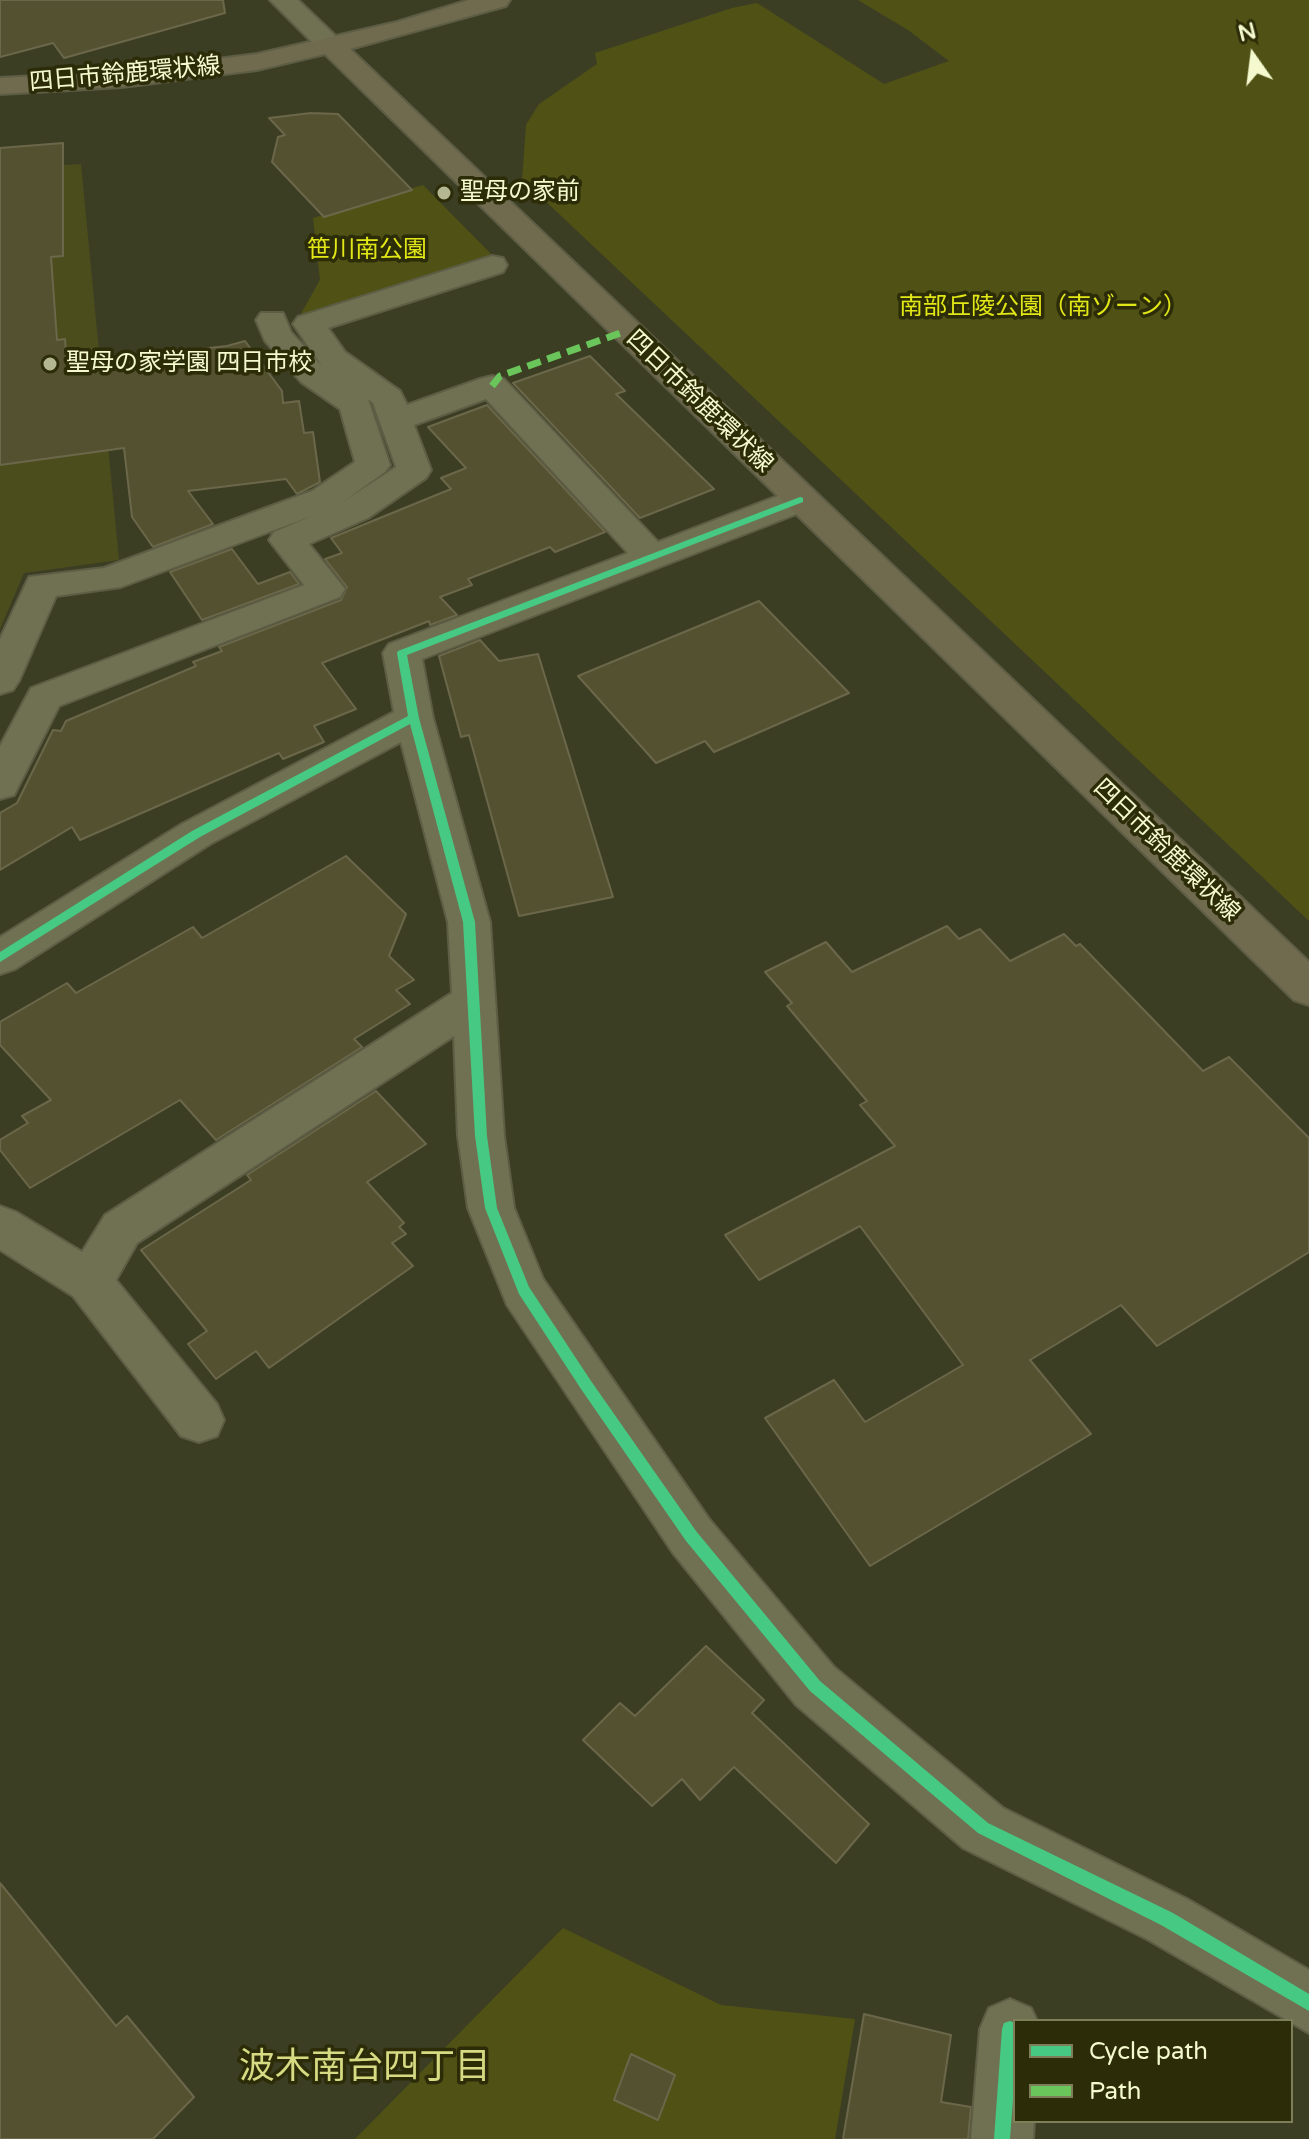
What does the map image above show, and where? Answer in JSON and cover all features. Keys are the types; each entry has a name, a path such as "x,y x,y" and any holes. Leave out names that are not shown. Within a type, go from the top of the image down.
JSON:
{"main road":[{"path":"332,46 497,0"},
{"name":"四日市鈴鹿環状線","path":"0,86 122,79 257,62 332,46 1309,988"}],"street":[{"path":"283,0 332,46"},
{"path":"0,785 44,697 327,589 287,540 356,510 414,470 388,398 334,359 309,324 492,265"},
{"path":"0,681 42,585 108,579 324,499 373,465 355,404 313,375 276,334 272,320"},
{"path":"396,420 492,386 651,556"},
{"path":"800,500 402,653 414,718 469,922 481,1136 491,1208 524,1290 700,1548 815,1686 983,1828 1167,1919 1309,2003"},
{"path":"0,701 27,732"},
{"path":"0,958 196,834 414,718"},
{"path":"90,1282 121,1229 475,1000"},
{"path":"0,1226 90,1282 199,1420"},
{"path":"1002,2139 1010,2029"}],"shaded area":[{"name":"聖母の家学園 四日市校","path":"81,164 119,560 24,573 0,629 0,169"}],"green space":[{"name":"南部丘陵公園（南ゾーン）","path":"858,0 1309,0 1309,921 522,179 526,125 539,104 597,64 595,53 732,8 757,3 884,84 949,61 908,30"},
{"name":"笹川南公園","path":"423,185 496,259 294,326 320,280 313,218"},
{"path":"563,1928 721,2005 855,2019 835,2139 355,2139"}],"building":[{"path":"0,0 223,0 225,13 64,58 53,43 0,57"},
{"path":"311,113 338,114 412,190 324,217 272,162 278,137 285,135 269,118"},
{"path":"63,143 63,256 51,257 57,340 65,339 67,364 227,346 245,341 282,391 283,403 299,401 304,433 313,432 320,482 297,494 286,479 188,491 213,524 153,547 132,517 124,448 0,465 0,148"},
{"path":"590,356 625,391 616,394 714,489 640,518 513,383"},
{"path":"487,405 605,532 555,552 550,547 468,579 472,585 440,597 457,615 430,625 429,621 322,663 356,709 314,726 324,742 283,759 279,753 80,840 72,827 0,870 0,813 17,803 53,730 61,731 66,721 196,666 193,662 222,651 219,647 341,600 347,587 325,559 342,553 331,538 451,489 441,478 466,468 428,427"},
{"path":"232,549 258,584 290,572 299,584 202,620 170,572"},
{"path":"759,601 849,693 714,752 705,741 656,763 578,676"},
{"path":"480,640 499,661 538,654 613,897 519,916 469,735 461,737 439,656"},
{"path":"346,856 406,914 389,956 414,980 396,990 410,1004 354,1039 362,1047 216,1140 180,1100 30,1188 0,1150 0,1140 28,1123 22,1116 51,1100 0,1045 0,1022 67,983 76,993 193,927 202,938"},
{"path":"947,926 959,939 980,929 1010,961 1064,934 1076,946 1080,944 1203,1071 1229,1057 1309,1138 1309,1252 1157,1346 1121,1305 1030,1360 1091,1434 870,1566 765,1418 834,1380 865,1422 963,1365 860,1226 759,1280 725,1235 895,1146 860,1105 867,1101 787,1006 792,1003 765,972 826,942 852,972"},
{"path":"376,1091 426,1144 367,1182 404,1223 399,1227 406,1234 392,1243 413,1266 269,1368 256,1351 216,1379 188,1344 207,1331 141,1250 251,1180 247,1175"},
{"path":"706,1646 764,1700 752,1713 869,1824 836,1863 734,1767 700,1800 682,1779 652,1806 583,1740 620,1703 635,1716"},
{"path":"0,1883 116,2026 127,2016 194,2097 153,2139 0,2139"},
{"path":"864,2014 951,2035 941,2102 971,2107 968,2139 843,2139"},
{"path":"631,2054 675,2075 658,2120 614,2100"}],"marked path":[{"path":"492,386 500,376 626,331"}],"cycle path":[{"path":"800,500 402,653 414,718 469,922 481,1136 491,1208 524,1290 586,1385 691,1536 815,1686 983,1828 1167,1919 1309,2003"},
{"path":"0,958 196,834 414,718"},
{"path":"1002,2139 1010,2029"}],"place":[{"name":"聖母の家前","path":"444,193"},
{"name":"聖母の家学園 四日市校","path":"50,364"}],"district":[{"name":"波木南台四丁目","path":"365,2069"}]}
